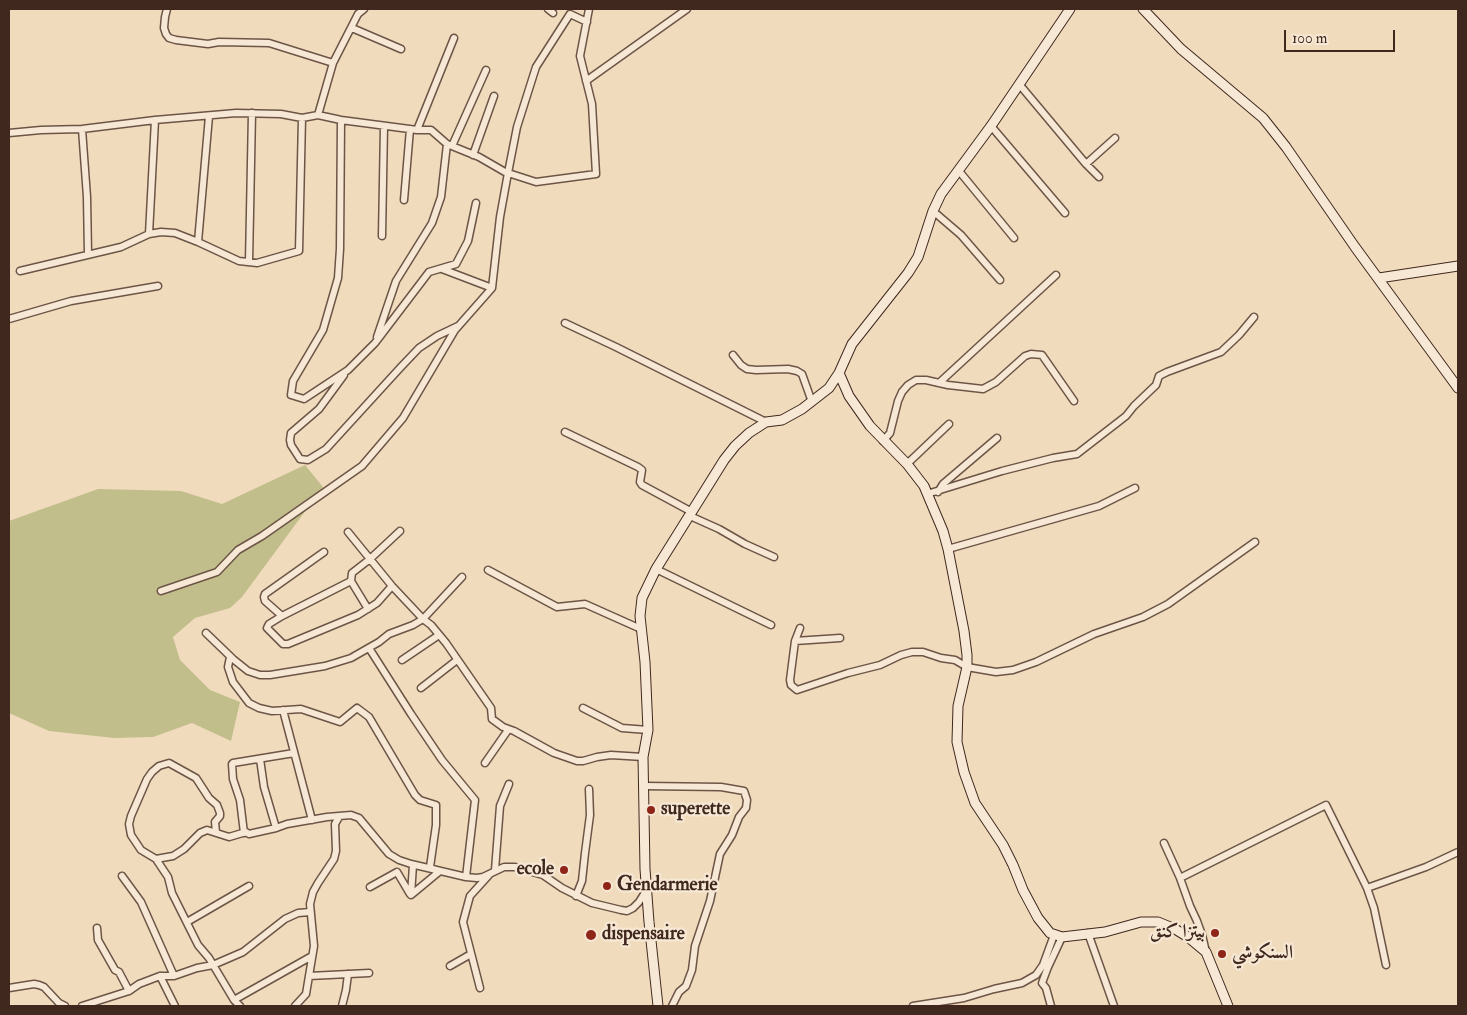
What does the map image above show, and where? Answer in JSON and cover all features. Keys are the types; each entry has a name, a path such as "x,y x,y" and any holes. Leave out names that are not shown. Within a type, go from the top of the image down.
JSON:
{"street":[{"path":"167,9 164,28 169,38 208,44 219,42 269,43 333,63"},
{"path":"318,115 333,63 358,14 364,9"},
{"path":"9,134 41,130 82,129 236,113 282,114 302,118 318,115 384,126 431,130 450,145 508,173 536,182 596,174 592,104 580,56 589,9"},
{"path":"586,80 687,9"},
{"path":"658,1006 646,891 643,757 648,730 645,662 640,616 642,598 656,569 724,460 742,440 766,422 782,420 812,402 829,388 839,373 852,344 908,273 918,257 933,211 941,194 991,126 1070,9"},
{"path":"1143,9 1181,49 1263,118 1458,388"},
{"path":"161,591 217,572 238,550 362,466 403,418 460,325 492,288 500,217 508,173 517,128 536,67 570,14 587,22"},
{"path":"352,28 401,49"},
{"path":"404,200 414,129 454,38"},
{"path":"375,343 396,281 432,223 441,197 450,145 486,70"},
{"path":"1019,84 1099,177"},
{"path":"473,155 494,96"},
{"path":"249,262 252,113"},
{"path":"198,242 209,116"},
{"path":"20,271 121,247 149,234 161,232 176,233 238,261 257,263 299,251 302,118"},
{"path":"149,234 155,120"},
{"path":"341,120 338,278 323,330 293,381 291,395 304,399 348,370"},
{"path":"382,236 384,126"},
{"path":"991,126 1065,212"},
{"path":"82,129 87,197 88,254"},
{"path":"1086,164 1115,138"},
{"path":"959,171 1014,238"},
{"path":"460,325 437,336 419,348 326,449 308,460 300,459 291,445 291,434 319,409 348,370 375,343 429,272 456,264 468,241 476,203"},
{"path":"933,211 961,235 1000,280"},
{"path":"1378,278 1458,266"},
{"path":"441,268 492,288"},
{"path":"939,383 1056,276"},
{"path":"9,319 71,301 158,286"},
{"path":"927,494 1002,471 1077,454 1126,416 1156,385 1159,376 1221,352 1240,335 1254,317"},
{"path":"565,323 766,422"},
{"path":"884,441 890,434 898,401 908,385 916,380 983,388 996,382 1025,356 1031,354 1042,354 1074,401"},
{"path":"733,355 747,370 788,369 797,371 802,374 812,402"},
{"path":"839,373 849,396 870,426 907,464 924,486 942,531 948,549 964,631 967,667 958,706 957,742 964,772 975,803 1003,845 1038,918 1046,930 1058,936 1071,937 1105,932 1141,922 1158,922 1176,929 1206,952"},
{"path":"907,464 949,424"},
{"path":"565,432 638,467 642,470 640,482 642,486 745,544 774,557"},
{"path":"938,492 943,484 997,438"},
{"path":"948,549 1099,506 1135,488"},
{"path":"368,609 351,581 352,574 400,531"},
{"path":"348,532 392,586 439,635 491,708 492,719 508,730 514,731 554,753 577,761 583,762 611,755 643,757"},
{"path":"800,628 795,641 790,680 791,685 797,690 848,673 880,665 912,652 922,652 955,660 967,667 996,672 1013,670 1036,662 1094,634 1143,617 1168,604 1255,542"},
{"path":"282,616 265,601 265,594 324,552"},
{"path":"656,569 771,625"},
{"path":"488,570 557,607 585,604 641,629"},
{"path":"206,633 230,657 252,673 270,675 333,663 351,658 389,634 423,619 462,577"},
{"path":"351,581 282,616 269,624 268,628 286,645 358,615 377,603 392,586"},
{"path":"402,660 439,635"},
{"path":"795,641 840,638"},
{"path":"368,648 442,760 475,800 466,877"},
{"path":"230,657 228,667 233,682 249,703 259,708 265,710 301,709 340,722 357,708 369,717 414,793 420,800 436,806 436,825 430,867 437,870"},
{"path":"421,688 457,660"},
{"path":"583,708 622,728 648,730"},
{"path":"282,710 312,820"},
{"path":"485,763 508,730"},
{"path":"244,834 240,800 232,764 294,753"},
{"path":"260,759 264,787 276,828"},
{"path":"216,832 215,822 220,816 217,805 209,798 196,778 170,763 157,767 147,779 132,812 129,824 131,835 141,850 156,859 168,877 172,894 198,945 213,965 234,1000 240,1006"},
{"path":"480,988 464,922 470,896 493,871 500,806 509,784"},
{"path":"644,786 721,787 744,791 747,800 746,808 739,817 732,835 720,854 710,901 696,946 692,970 686,986 679,992 672,1006"},
{"path":"576,896 582,881 590,815 590,789"},
{"path":"1180,878 1326,806 1367,888 1374,908 1386,965"},
{"path":"156,859 174,856 184,849 200,832 207,830 229,837 287,824 351,815 358,817 386,851 403,862 413,865 466,877 480,878 504,866 543,875 576,896 592,903 627,911 639,902 646,891"},
{"path":"295,1006 306,994 314,946 310,904 313,892 335,856 335,824 339,817"},
{"path":"1164,843 1202,934 1206,952 1228,1006"},
{"path":"1367,888 1426,867 1458,852"},
{"path":"370,887 397,872 403,862"},
{"path":"411,895 413,865"},
{"path":"411,895 437,870"},
{"path":"397,872 411,895"},
{"path":"122,876 141,902 174,976"},
{"path":"187,922 248,886"},
{"path":"82,1006 130,992 138,984 160,976 174,976 213,965 243,952 285,919 298,913 310,912"},
{"path":"98,928 98,940 130,992"},
{"path":"1088,933 1114,1006"},
{"path":"913,1006 964,998 1027,981 1036,975 1043,965 1058,936"},
{"path":"1051,1006 1046,988 1042,983 1058,936"},
{"path":"450,966 471,954"},
{"path":"234,1000 312,956"},
{"path":"309,976 368,973"},
{"path":"342,1006 348,974"},
{"path":"160,976 176,1006"},
{"path":"9,988 39,985 44,987 59,1003 65,1006"}],"shaded area":[{"path":"305,465 323,487 242,597 230,608 195,618 173,637 180,660 210,690 240,702 231,741 192,723 153,737 114,738 49,731 9,713 9,521 98,489 181,491 222,504"}],"place":[{"name":"superette","path":"651,810"},
{"name":"ecole","path":"564,870"},
{"name":"Gendarmerie","path":"607,886"},
{"name":"بيتزا كنق","path":"1215,933"},
{"name":"dispensaire","path":"591,935"},
{"name":"السنكوشي","path":"1222,954"}]}
